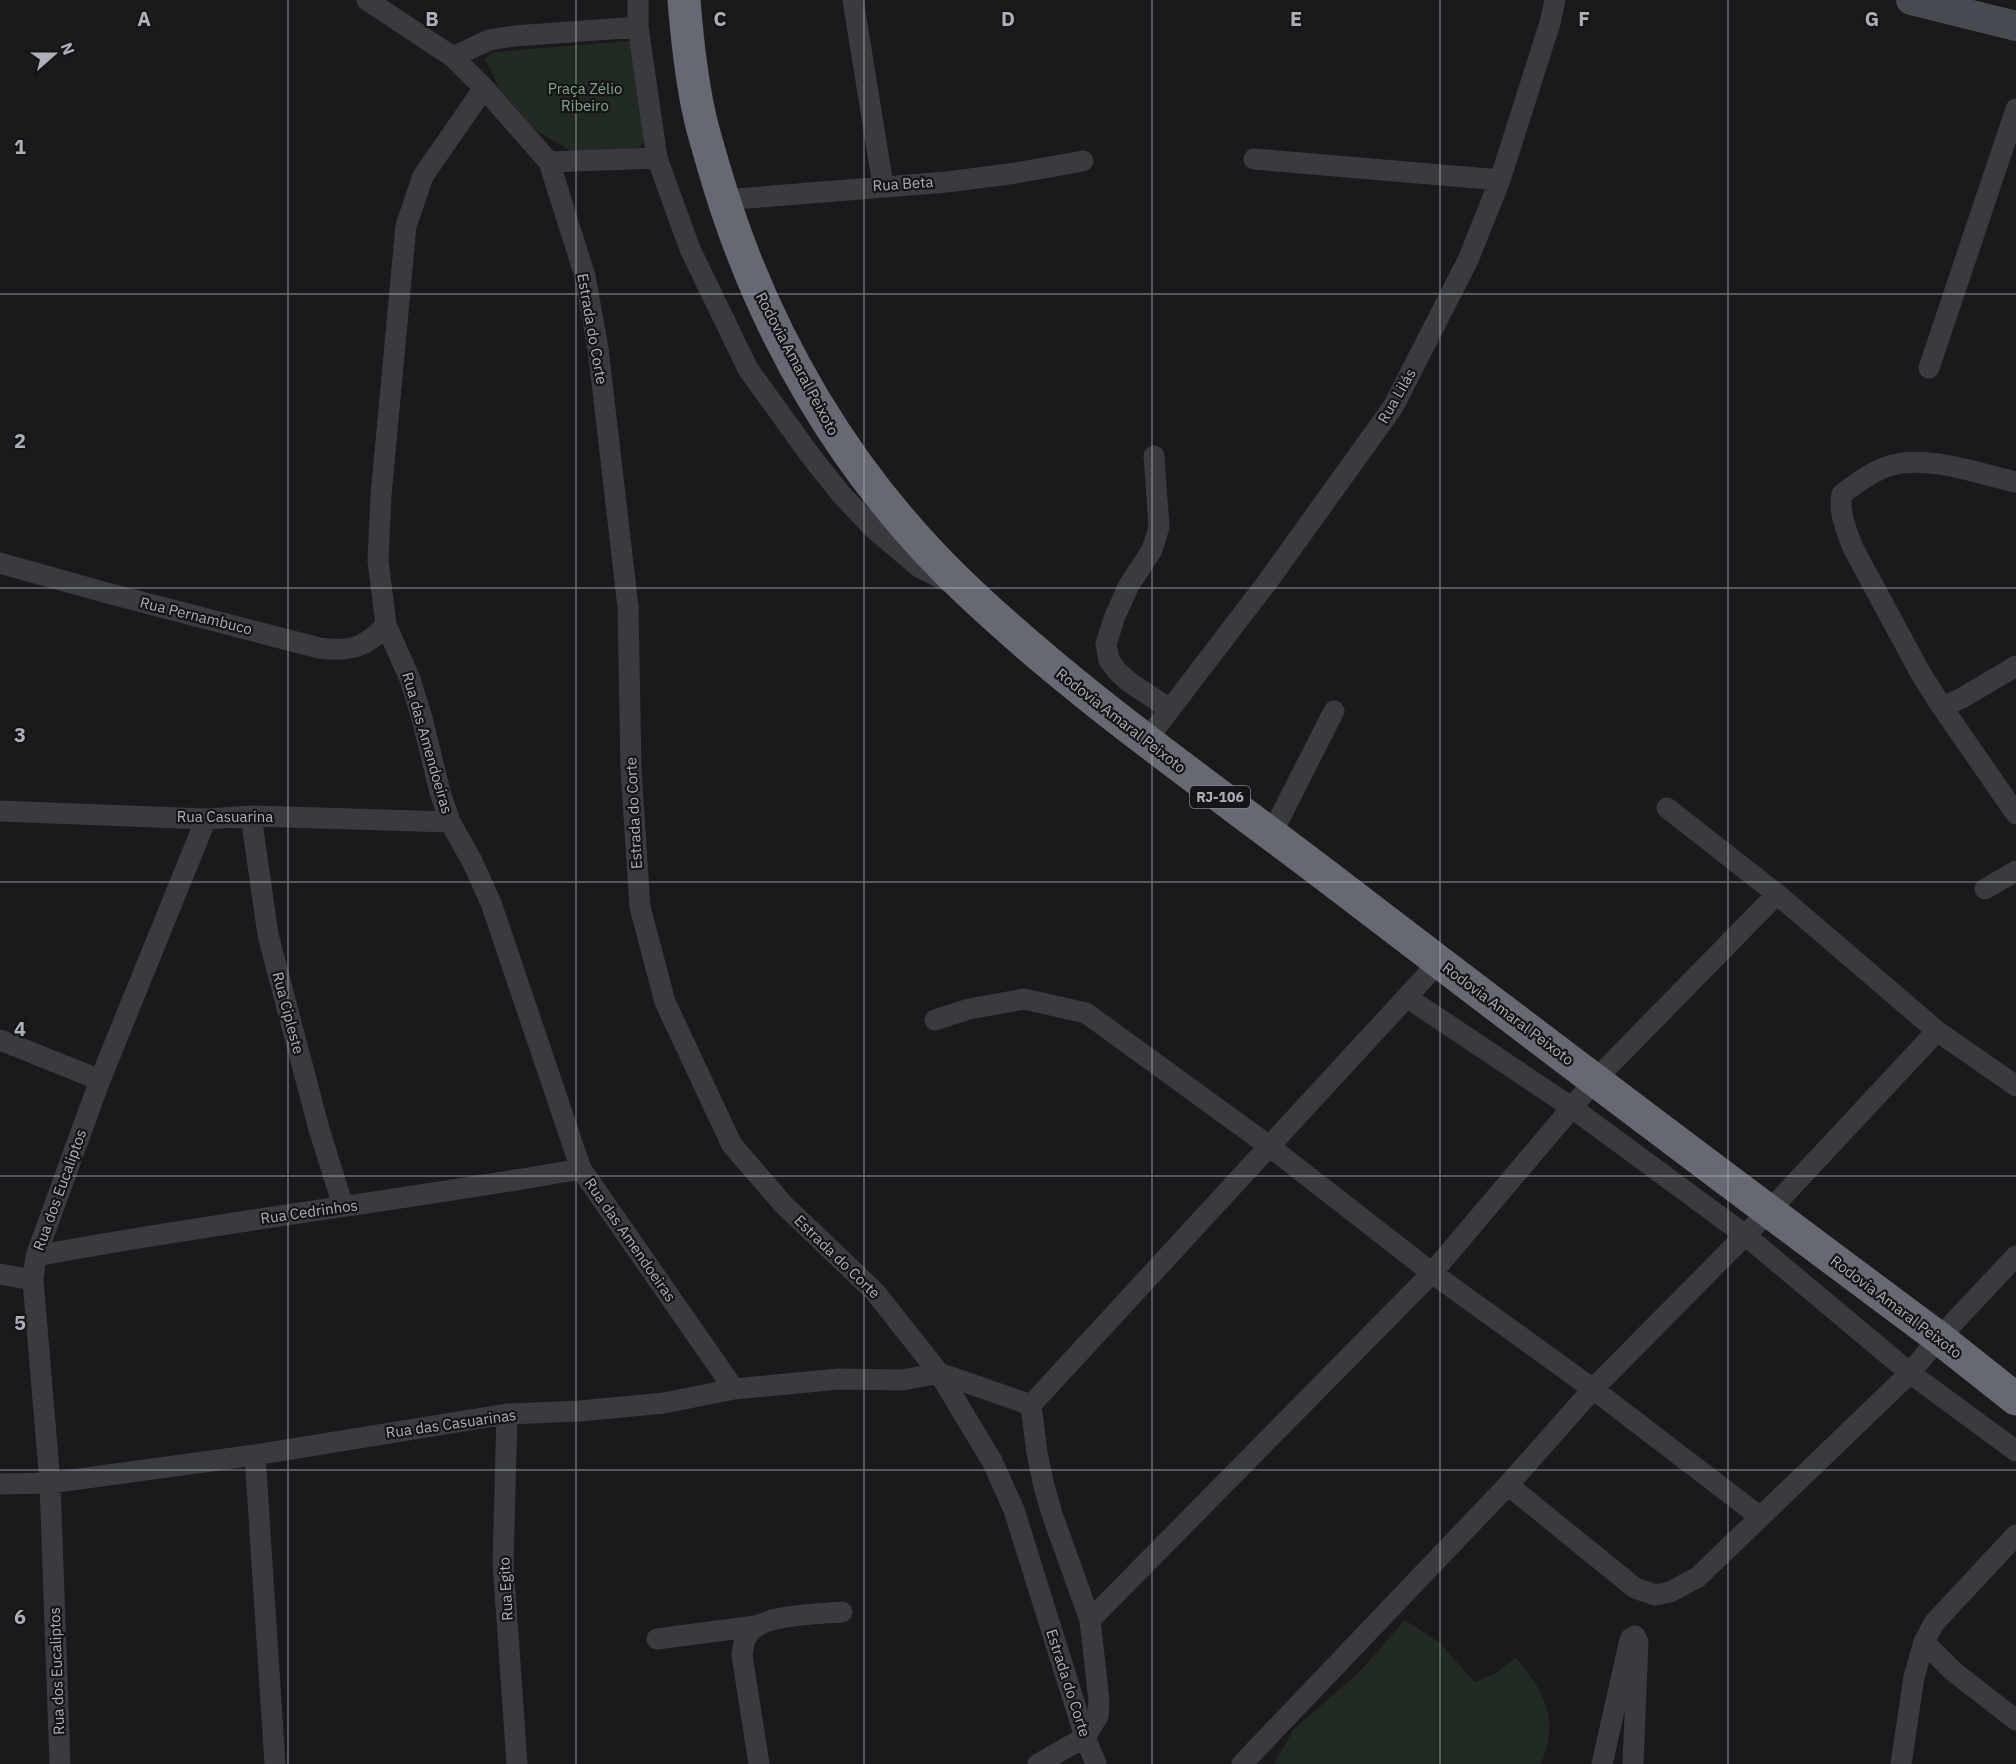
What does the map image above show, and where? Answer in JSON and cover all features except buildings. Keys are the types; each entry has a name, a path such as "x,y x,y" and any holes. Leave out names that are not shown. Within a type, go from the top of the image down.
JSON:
{"highway":[{"name":"Rodovia Amaral Peixoto","path":"684,0 690,70 700,119 741,253 768,316 831,429 879,494 969,593 1050,666 1145,742 1596,1079 1939,1338 2016,1399"}],"street":[{"name":"Estrada do Corte","path":"367,0 453,57 484,88 549,162 585,276 598,348 628,607 631,770 640,907 665,1002 732,1145 783,1204 874,1292 939,1373 992,1461 1014,1510 1085,1737 1096,1764"},
{"path":"638,0 638,27 657,158 690,249 748,369 810,455 841,494 874,529 919,567 969,593"},
{"path":"853,0 883,185"},
{"name":"Rua Lilás","path":"1145,742 1268,581 1393,406 1468,260 1500,180 1550,23 1555,0"},
{"path":"1911,0 2016,27"},
{"path":"453,57 489,40 514,36 638,27"},
{"name":"Rua das Amendoeiras","path":"484,88 423,176 406,226 380,517 378,560 386,625 410,679 450,822 472,861 491,903 581,1170 734,1389"},
{"path":"1929,368 2016,109"},
{"path":"549,162 657,158"},
{"path":"1254,159 1500,180"},
{"name":"Rua Beta","path":"723,200 958,180 1083,161"},
{"path":"1154,456 1159,527 1152,550 1129,585 1115,615 1106,645 1109,660 1128,682 1170,709"},
{"path":"2016,482 1935,464 1908,462 1888,466 1868,476 1842,494 1840,503 1853,548 1930,690 2016,814"},
{"name":"Rua Pernambuco","path":"0,563 320,648 337,650 369,642 386,625"},
{"path":"1942,707 1962,698 2016,666"},
{"path":"1271,835 1334,711"},
{"path":"1667,808 1777,894 1937,1031 2016,1086"},
{"name":"Rua Casuarina","path":"0,811 207,819 251,816 450,822"},
{"name":"Rua Cipleste","path":"251,816 268,935 319,1129 343,1206"},
{"name":"Rua dos Eucaliptos","path":"60,1764 50,1483 33,1280 36,1256 100,1080 207,819"},
{"path":"1986,889 2016,872"},
{"path":"1090,1620 1432,1273 1596,1079 1777,894"},
{"path":"1038,1764 1085,1737 1098,1716 1099,1701 1090,1620 1047,1496 1037,1453 1031,1405 1439,962"},
{"path":"1408,998 1571,1107 1746,1234 1910,1373 2016,1451"},
{"path":"934,1020 969,1009 1024,999 1086,1013 1269,1146 1432,1273 1593,1389 1759,1516"},
{"path":"1242,1764 1508,1485 1593,1389 1769,1211 1937,1031"},
{"path":"0,1040 100,1080"},
{"name":"Rua Cedrinhos","path":"36,1256 134,1238 463,1190 581,1170"},
{"path":"1508,1485 1635,1588 1655,1595 1670,1592 1698,1577 1910,1373 1939,1338 2016,1256"},
{"path":"0,1274 33,1280"},
{"path":"939,1373 1031,1405"},
{"name":"Rua das Casuarinas","path":"0,1484 50,1483 255,1455 507,1414 580,1411 664,1403 734,1389 839,1379 903,1380 939,1373"},
{"name":"Rua Egito","path":"507,1414 503,1563 517,1764"},
{"path":"255,1455 274,1764"},
{"path":"1901,1764 1914,1677 1924,1642 1934,1623 2016,1535"},
{"path":"657,1639 843,1611"},
{"path":"755,1626 745,1639 742,1655 759,1764"},
{"path":"1602,1764 1629,1644 1631,1638 1635,1636 1638,1642 1633,1764"},
{"path":"1924,1642 1954,1672 2016,1720"}],"green space":[{"name":"Praça Zélio Ribeiro","path":"631,41 646,137 638,151 573,152 536,131 499,88 485,59 493,52"},
{"path":"1405,1620 1440,1643 1475,1682 1496,1673 1516,1657 1542,1695 1549,1719 1547,1748 1541,1764 1274,1764 1293,1730 1360,1671"}]}
